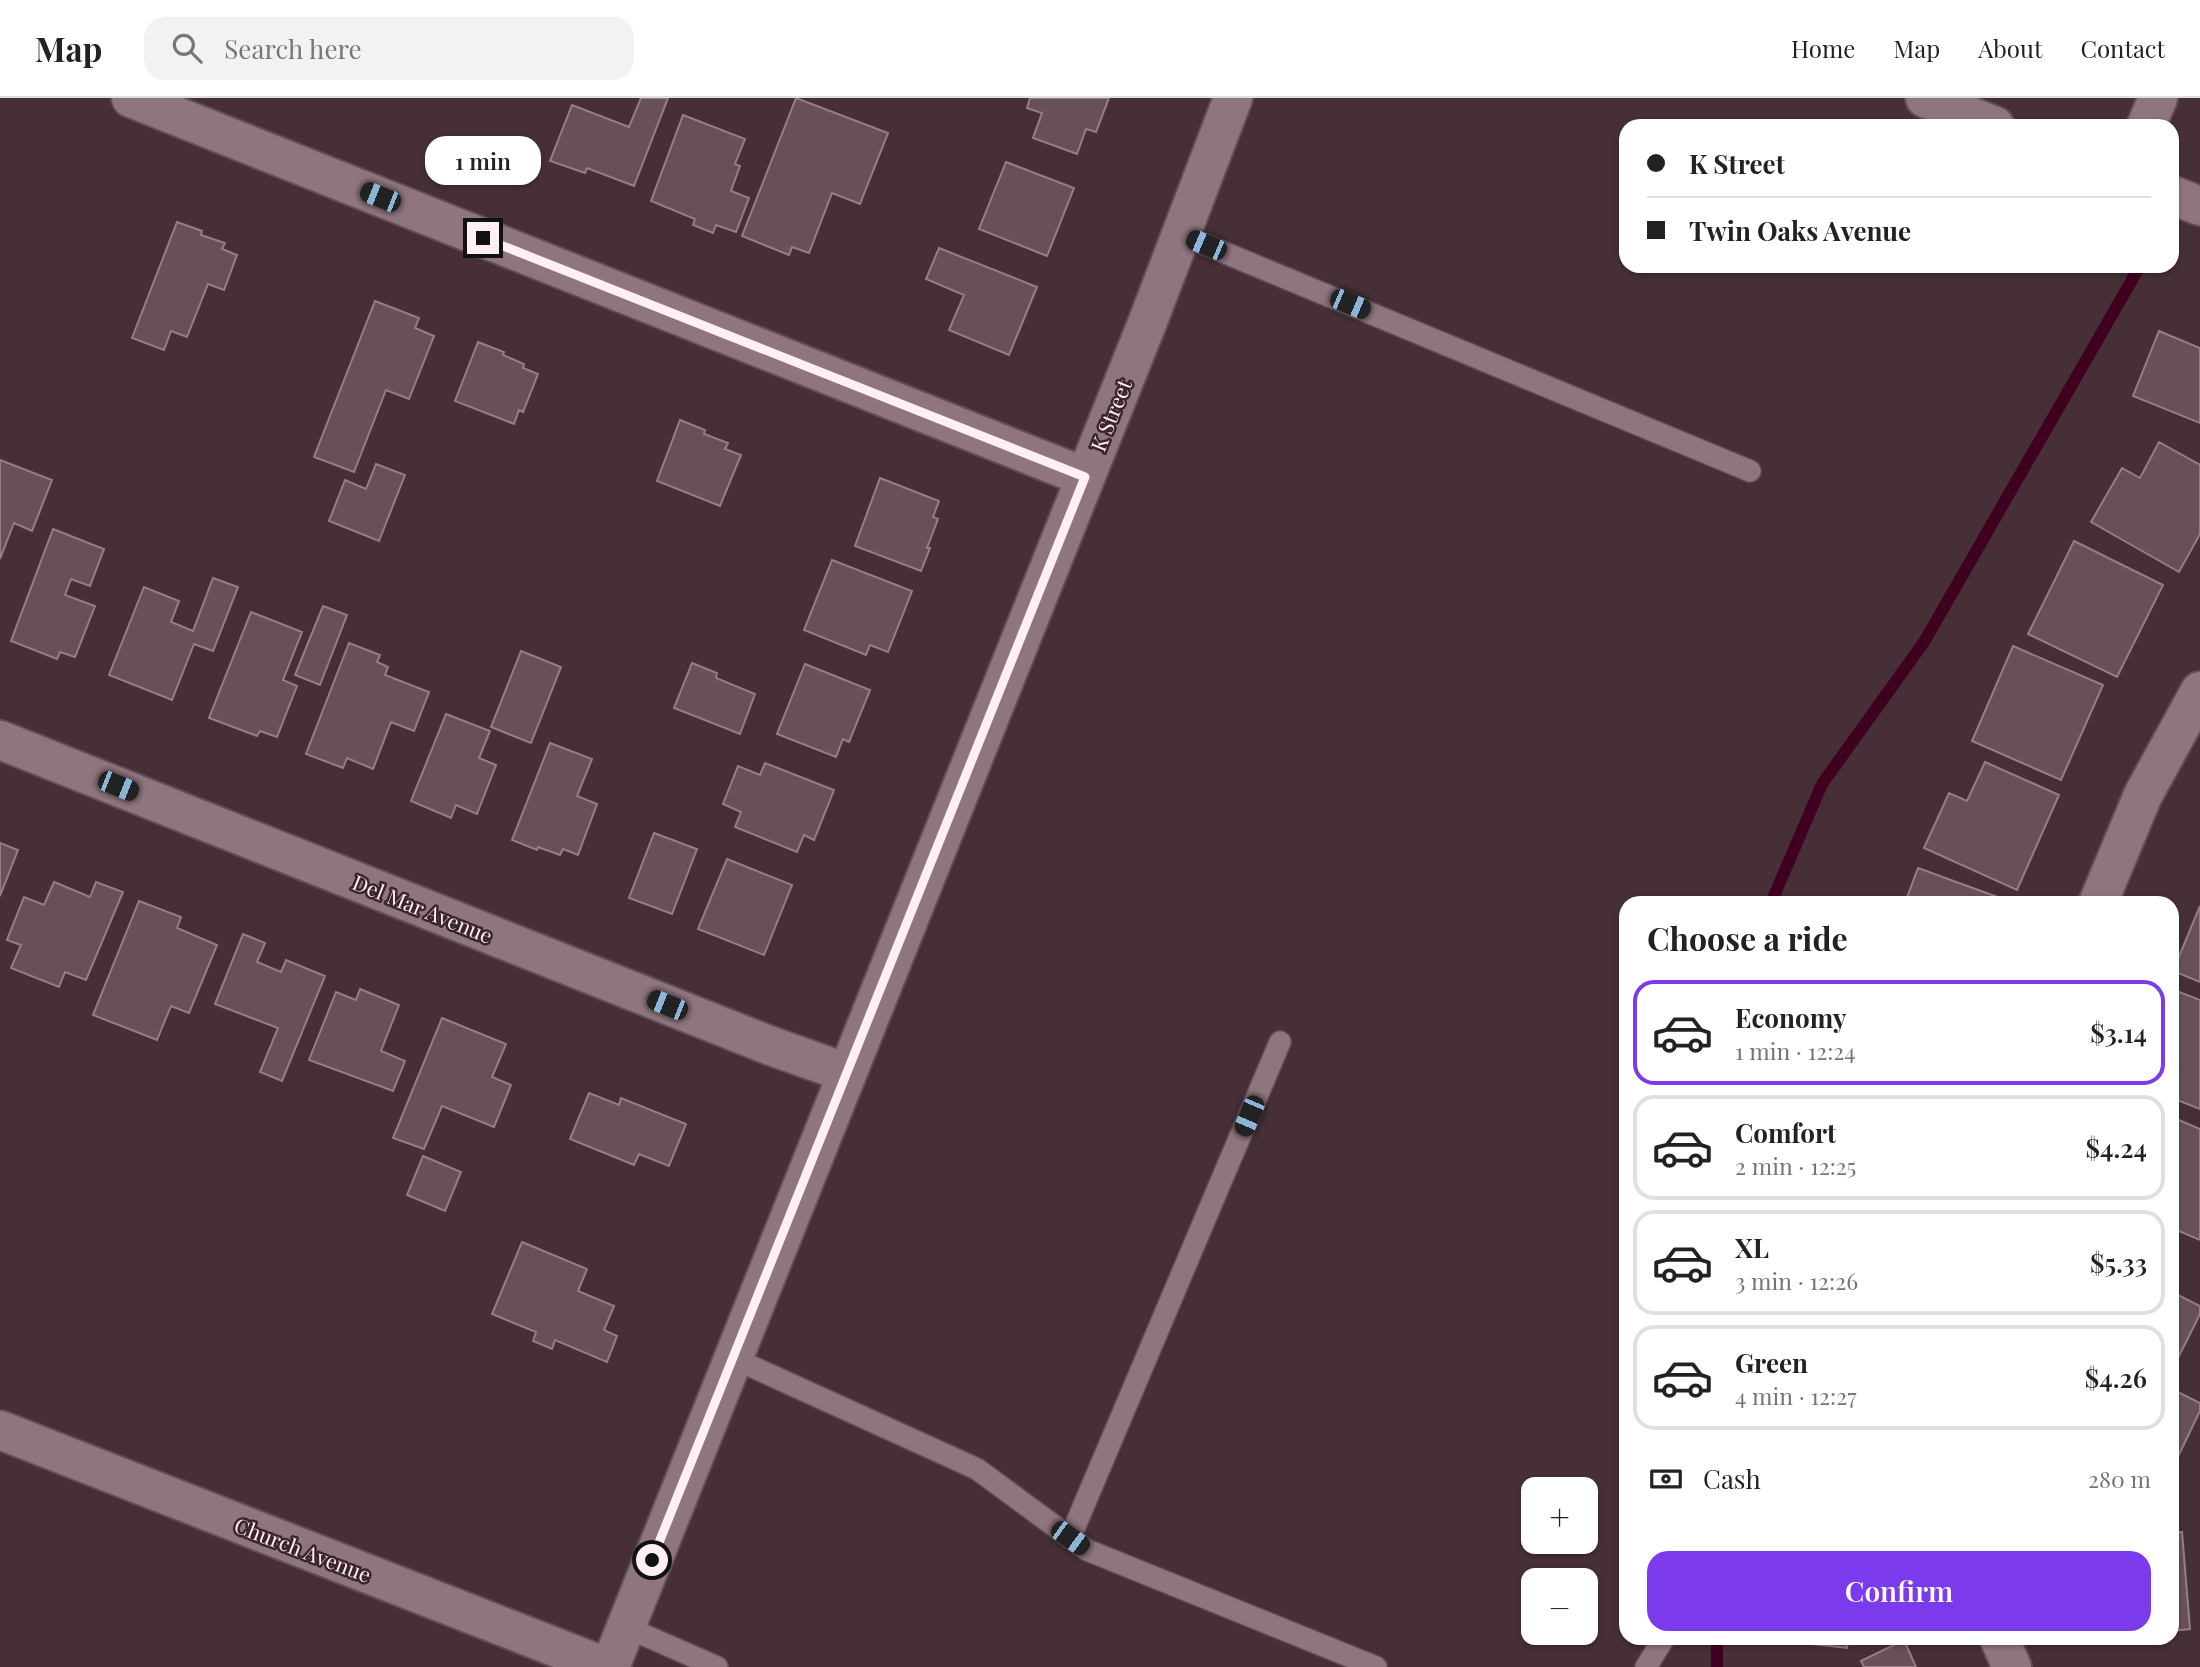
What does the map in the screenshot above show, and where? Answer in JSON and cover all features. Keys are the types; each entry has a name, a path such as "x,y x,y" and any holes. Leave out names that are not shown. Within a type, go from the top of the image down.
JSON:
{"street":[{"path":"131,98 1085,477"},
{"name":"K Street","path":"608,1667 1182,235 1233,98"},
{"path":"1925,98 1978,119"},
{"path":"2149,119 2158,98"},
{"path":"2179,198 2200,206"},
{"path":"2101,896 2143,795 2200,691"},
{"name":"Del Mar Avenue","path":"0,740 771,1046 847,1073"},
{"name":"Church Avenue","path":"0,1430 608,1667"},
{"path":"2002,1645 2012,1667"}],"lane":[{"path":"1182,235 1750,471"},
{"path":"1070,1538 1280,1042"},
{"path":"733,1358 977,1469 1087,1550 1376,1667"},
{"path":"626,1627 717,1667"},
{"path":"1646,1667 1660,1645"}],"building":[{"path":"641,98 668,98 634,186 587,168 585,173 550,161 572,105 629,127"},
{"path":"796,98 888,133 860,204 832,193 809,253 792,247 789,255 742,236"},
{"path":"1030,98 1109,98 1096,132 1086,129 1077,154 1033,138 1042,113 1027,108"},
{"path":"683,115 745,139 735,164 740,166 731,191 749,198 736,232 716,225 713,233 693,225 695,219 651,201"},
{"path":"1006,162 1074,188 1047,256 979,229"},
{"path":"177,222 202,231 201,235 225,243 222,249 237,255 224,290 208,284 187,337 171,331 164,350 132,338"},
{"path":"939,248 1037,287 1009,355 949,330 964,295 926,279"},
{"path":"375,301 419,318 415,328 434,336 409,399 386,390 354,472 314,457"},
{"path":"2159,331 2200,348 2200,423 2133,396"},
{"path":"478,342 504,352 503,355 524,364 523,368 538,374 523,412 519,410 514,424 455,401"},
{"path":"680,420 705,430 704,434 728,443 725,449 741,455 720,506 657,481"},
{"path":"2159,442 2200,465 2200,534 2179,572 2091,522 2122,468 2140,478"},
{"path":"0,460 52,480 32,531 14,523 0,559"},
{"path":"376,464 405,475 379,541 329,521 345,480 366,489"},
{"path":"880,478 939,501 933,517 938,519 921,571 855,546"},
{"path":"53,529 104,549 90,586 71,579 65,595 95,606 75,657 60,652 57,659 11,641"},
{"path":"2074,541 2163,585 2117,677 2028,634"},
{"path":"832,560 912,591 888,652 870,645 866,655 804,630"},
{"path":"213,578 238,587 213,651 194,644 172,700 109,675 144,587 179,601 171,622 193,631"},
{"path":"323,606 347,615 320,685 295,675"},
{"path":"251,612 302,632 283,680 297,686 277,737 260,731 257,736 209,718"},
{"path":"349,643 380,655 377,662 388,667 385,675 429,692 414,731 391,722 373,769 347,758 343,768 306,754"},
{"path":"2013,646 2103,685 2061,780 1972,741"},
{"path":"521,651 561,667 531,743 491,727"},
{"path":"692,663 717,673 716,678 755,694 740,734 674,708"},
{"path":"805,664 870,690 849,742 843,739 836,757 777,734"},
{"path":"446,714 490,731 479,758 496,765 477,814 456,805 451,818 411,801"},
{"path":"550,743 592,759 577,796 597,804 578,855 563,849 560,855 538,847 537,850 512,840"},
{"path":"1985,762 2059,795 2017,890 1924,848 1949,793 1967,801"},
{"path":"765,763 834,790 814,840 804,835 797,852 735,827 741,812 723,804 738,766 760,775"},
{"path":"654,833 697,849 672,914 629,898"},
{"path":"0,843 18,850 0,896"},
{"path":"727,859 792,885 764,955 698,929"},
{"path":"1918,868 1995,896 1908,896"},
{"path":"54,882 90,897 96,882 123,892 86,980 65,972 59,987 11,968 21,945 7,940 24,897 44,905"},
{"path":"139,901 181,917 177,928 217,945 189,1013 171,1006 157,1040 93,1015"},
{"path":"2200,906 2200,982 2179,973 2179,957"},
{"path":"243,934 265,943 257,962 281,972 286,960 325,976 282,1081 260,1072 278,1028 215,1004"},
{"path":"360,989 399,1005 381,1051 405,1061 393,1091 309,1060 336,992 356,1000"},
{"path":"2179,992 2200,1000 2200,1109 2179,1101"},
{"path":"442,1018 506,1044 492,1077 511,1085 494,1127 442,1106 424,1149 393,1138"},
{"path":"589,1093 619,1105 621,1098 686,1124 669,1166 639,1154 634,1165 570,1139"},
{"path":"2179,1120 2200,1129 2200,1240 2179,1231"},
{"path":"423,1156 461,1172 445,1211 407,1195"},
{"path":"522,1242 587,1269 578,1291 614,1306 604,1330 617,1336 607,1362 555,1340 552,1349 533,1341 536,1332 492,1314"},
{"path":"2179,1296 2200,1306 2200,1314 2179,1356"},
{"path":"2179,1392 2200,1403 2200,1411 2179,1454"},
{"path":"2179,1532 2182,1532 2190,1629 2179,1630"},
{"path":"1820,1645 1847,1645 1847,1648"},
{"path":"1894,1645 1906,1645 1916,1667 1864,1667 1861,1661"}],"waterway":[{"path":"1774,896 1822,784 1924,642 2136,273"},
{"path":"1717,1645 1717,1667"}],"route":[{"path":"483,238 1085,477 652,1560"}]}
